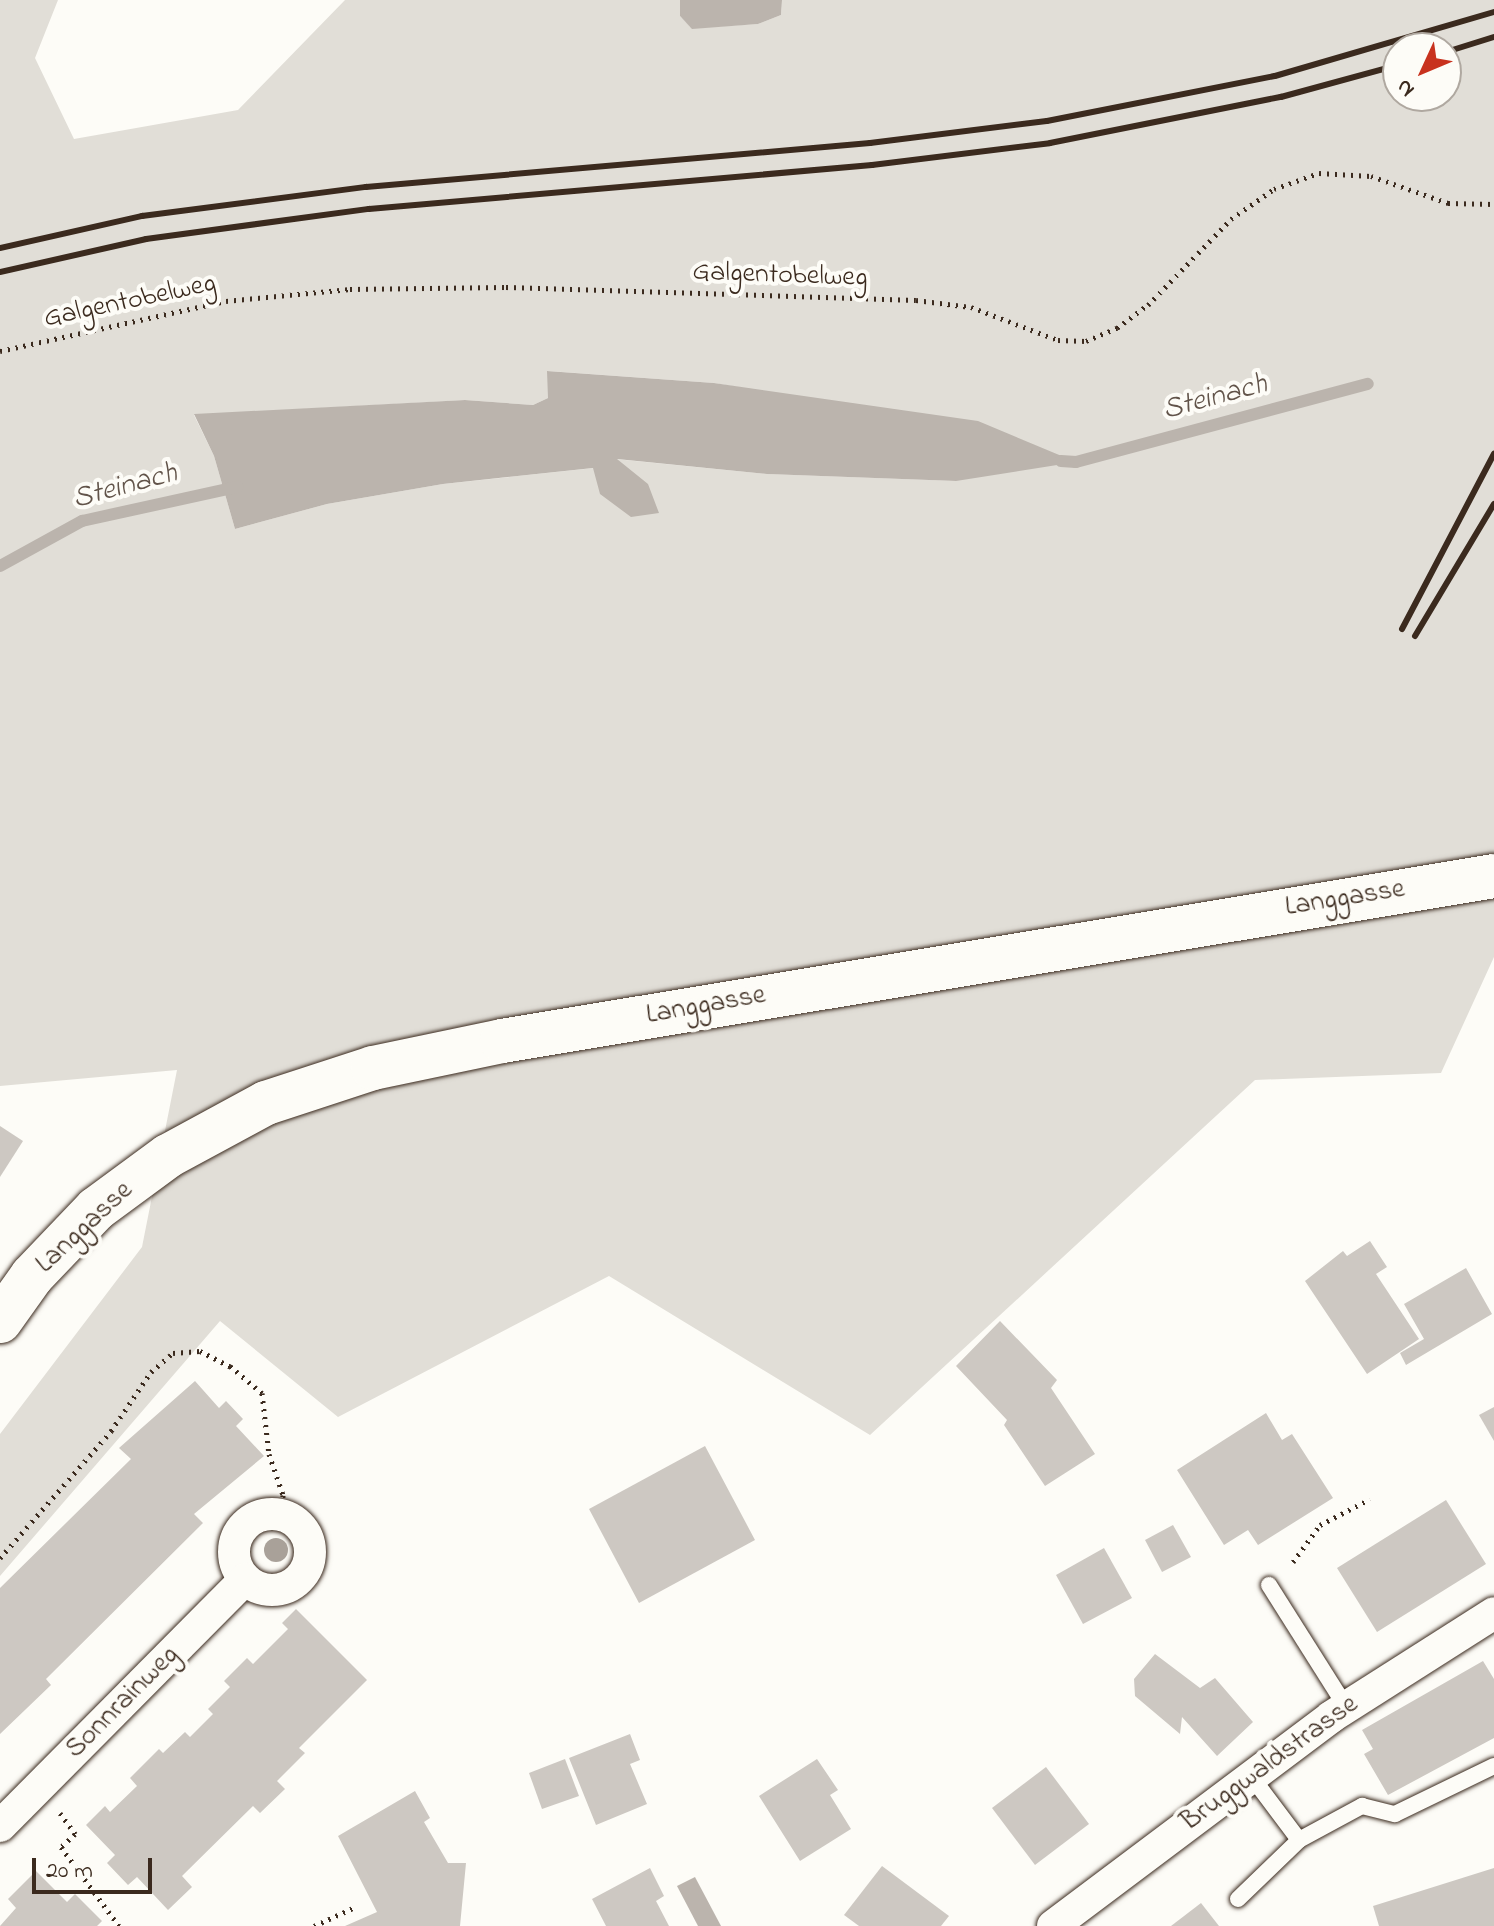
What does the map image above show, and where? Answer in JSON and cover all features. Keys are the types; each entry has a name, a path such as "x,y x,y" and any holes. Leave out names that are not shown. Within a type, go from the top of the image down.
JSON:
{"main road":[{"name":"Langgasse","path":"0,1321 32,1276 96,1209 168,1156 266,1103 373,1068 502,1041 1494,876"}],"street":[{"path":"282,1515 303,1530 310,1553 307,1566 291,1585 279,1589 255,1586 245,1579 234,1556 239,1532 257,1516 282,1515"},
{"name":"Sonnrainweg","path":"0,1826 245,1579"},
{"name":"Bruggwaldstrasse","path":"1053,1926 1346,1707 1494,1613"}],"lane":[{"path":"1269,1585 1346,1707"},
{"path":"1238,1899 1299,1840 1362,1806 1395,1814 1494,1766"},
{"path":"1251,1776 1299,1840"}],"path":[{"name":"Galgentobelweg","path":"0,351 226,301 350,289 475,288 916,300 971,307 1058,340 1086,341 1117,328 1148,305 1231,219 1274,189 1319,173 1371,176 1448,203 1494,204"},
{"path":"0,1558 111,1431 151,1372 173,1353 200,1351 230,1366 262,1393 269,1454 283,1495 282,1515"},
{"path":"1293,1562 1320,1525 1370,1499"},
{"path":"75,1834 61,1847 119,1926"},
{"path":"314,1926 353,1908"}],"shaded area":[{"path":"0,0 58,0 35,58 74,139 238,110 345,0 680,0 680,16 692,28 758,24 781,15 782,0 1494,0 1494,957 1441,1073 1255,1080 870,1435 609,1276 338,1417 220,1321 0,1576 0,1434 142,1247 177,1070 0,1086","holes":["548,371 714,383 839,404 956,481 767,474 615,459 594,468 443,484 327,504 235,529 214,456 194,415 465,400 533,405 548,398"]},
{"path":"680,0 782,0 781,15 758,24 692,29 680,16"},
{"path":"547,371 714,383 978,421 1076,462 956,481 767,474 617,459 648,484 659,513 631,517 600,494 593,468 443,484 327,504 235,529 214,456 194,414 465,400 533,405 548,398"},
{"path":"695,1877 721,1926 698,1926 677,1886"}],"building":[{"path":"0,1126 23,1141 0,1177"},
{"path":"1370,1241 1387,1267 1376,1274 1419,1339 1367,1374 1305,1281 1343,1251 1347,1256"},
{"path":"1466,1268 1492,1314 1406,1365 1400,1353 1424,1339 1404,1304"},
{"path":"1000,1321 1057,1380 1051,1388 1095,1454 1045,1486 1004,1425 1007,1420 956,1366"},
{"path":"195,1381 219,1408 226,1401 243,1419 236,1426 264,1456 194,1514 203,1523 46,1679 51,1685 0,1734 0,1588 131,1459 119,1448"},
{"path":"1494,1407 1494,1441 1479,1415"},
{"path":"1266,1413 1282,1440 1292,1434 1333,1498 1258,1545 1248,1530 1224,1545 1177,1470"},
{"path":"705,1446 755,1540 639,1603 589,1509"},
{"path":"1446,1500 1486,1564 1377,1632 1337,1568"},
{"path":"1173,1525 1191,1557 1162,1572 1145,1540"},
{"path":"1104,1548 1132,1598 1083,1624 1056,1575"},
{"path":"296,1609 367,1680 299,1748 305,1753 277,1781 285,1789 260,1813 253,1806 182,1876 192,1887 168,1910 137,1877 128,1885 107,1863 115,1855 86,1825 105,1806 110,1812 137,1786 130,1778 159,1749 163,1753 185,1732 190,1737 213,1714 208,1709 230,1687 224,1681 247,1658 253,1664 288,1629 282,1623"},
{"path":"1155,1654 1200,1688 1215,1678 1253,1722 1217,1756 1182,1717 1180,1734 1135,1696 1134,1679"},
{"path":"1483,1661 1494,1679 1494,1738 1388,1795 1364,1754 1373,1749 1362,1730"},
{"path":"630,1734 640,1760 630,1764 647,1804 596,1825 569,1758"},
{"path":"565,1759 579,1796 542,1809 529,1773"},
{"path":"817,1759 838,1790 830,1795 851,1829 800,1861 759,1796"},
{"path":"1046,1767 1089,1824 1035,1865 992,1808"},
{"path":"415,1791 430,1818 424,1822 448,1863 466,1863 460,1926 345,1926 377,1912 338,1836"},
{"path":"882,1866 949,1916 941,1926 859,1926 844,1915"},
{"path":"650,1868 664,1896 656,1901 669,1926 606,1926 592,1899"},
{"path":"1494,1868 1494,1926 1379,1926 1373,1906"},
{"path":"36,1871 67,1902 75,1894 102,1921 97,1926 0,1926 16,1908 8,1899"},
{"path":"1201,1903 1219,1926 1171,1926"}],"waterway":[{"name":"Steinach","path":"1061,461 1076,462 1368,384"},
{"name":"Steinach","path":"0,566 82,521 237,487"}],"railway":[{"path":"0,248 142,216 366,187 870,143 1047,121 1275,76 1494,12"},
{"path":"1462,47 1494,37"},
{"path":"0,272 146,239 369,209 872,165 1050,143 1281,97 1382,69"},
{"path":"1402,629 1494,454"},
{"path":"1415,636 1494,504"}]}
